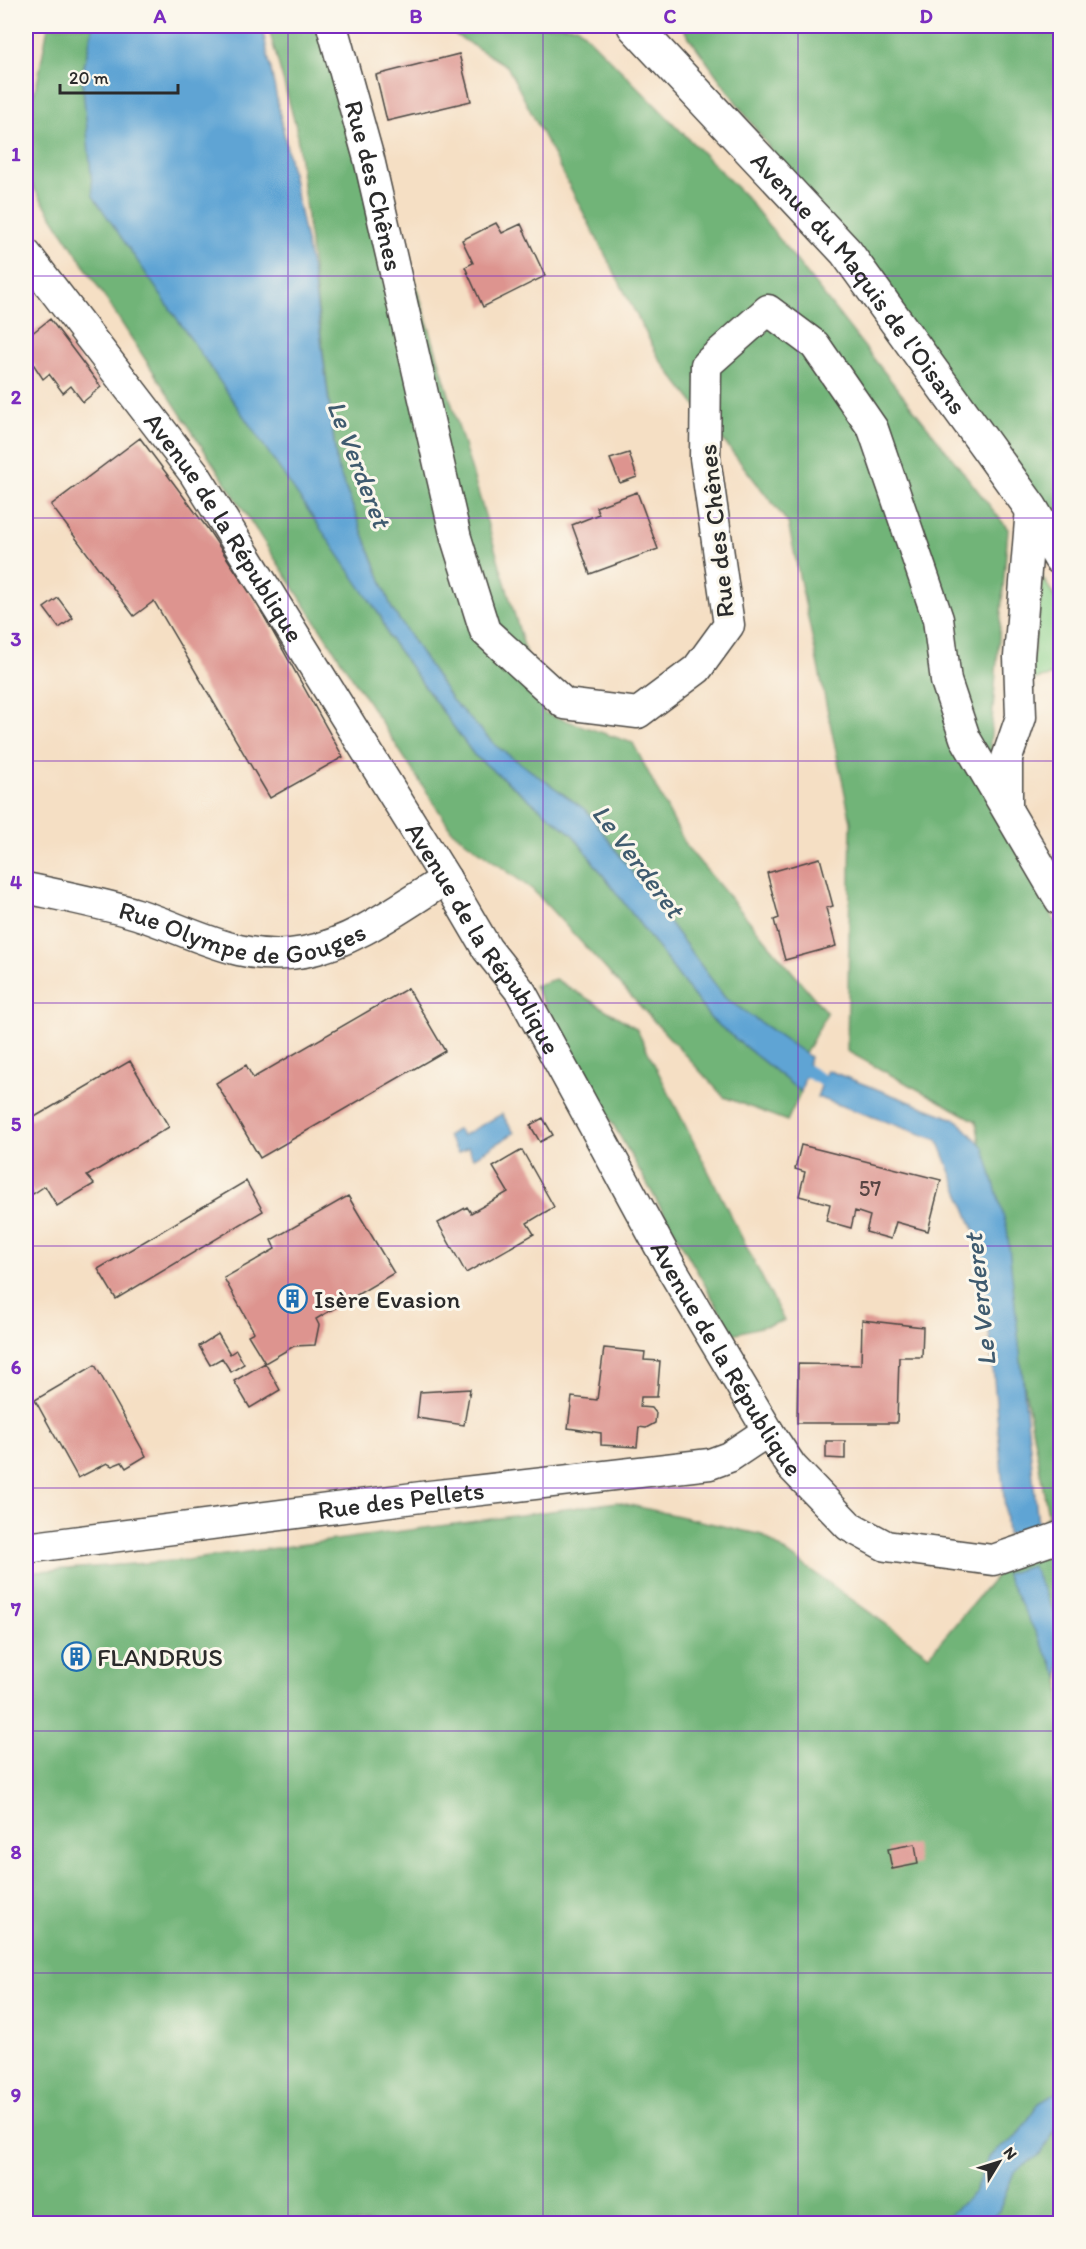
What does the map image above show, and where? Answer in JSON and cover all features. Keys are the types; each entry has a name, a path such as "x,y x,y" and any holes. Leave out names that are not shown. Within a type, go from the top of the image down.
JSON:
{"main road":[{"name":"Avenue du Maquis de l'Oisans","path":"634,26 846,252 1031,508 1060,558"}],"street":[{"name":"Rue des Chênes","path":"332,26 369,159 456,538 485,631 566,704 638,713 697,669 729,625 705,458 706,365 768,310 815,345 873,429 938,620 946,681 964,738 1007,806 1060,900"},
{"name":"Avenue de la République","path":"26,254 194,473 487,949 521,992 673,1271 768,1431 792,1467 849,1526 886,1546 983,1559 1060,1537"},
{"path":"1007,806 1007,758 1021,717 1019,657 1031,508"},
{"name":"Rue Olympe de Gouges","path":"26,888 108,905 240,952 272,954 304,952 351,937 446,879"},
{"name":"Rue des Pellets","path":"26,1548 429,1496 710,1464 729,1457 768,1431"}],"green space":[{"path":"48,26 93,26 82,76 381,617 388,636 474,755 573,835 711,1019 801,1092 787,1121 724,1097 533,890 452,831 26,176 26,119 38,79"},
{"path":"268,26 339,26 544,713 633,743 687,847 827,1013 805,1054 725,998 587,811 496,746 451,700 392,609 337,466 296,127"},
{"path":"441,26 577,26 747,198 1008,529 990,745 1060,937 1060,2223 26,2224 26,1572 187,1560 617,1502 762,1535 929,1655 1048,1515 976,1121 847,1051 851,822 788,523 660,360 507,66"},
{"path":"681,26 1060,26 1060,565 1001,468"},
{"path":"1043,578 1060,606 1060,674 1030,680"},
{"path":"555,979 636,1028 784,1321 733,1334 534,986"}],"water":[{"path":"93,26 262,26 313,276 337,466 392,609 452,700 496,746 587,811 725,998 810,1057 801,1092 711,1019 573,835 474,755 388,636 381,617 93,196 82,76"},
{"path":"827,1070 957,1120 984,1148 1007,1228 1038,1525 1007,1534 992,1355 976,1235 938,1140 817,1097"},
{"path":"502,1114 514,1133 473,1158 468,1147 458,1153 447,1136 458,1129 462,1136"},
{"path":"1032,1566 1060,1625 1060,1679 1005,1574"},
{"path":"1060,2091 1060,2122 1041,2154 1014,2172 999,2211 983,2223 941,2223 974,2192 989,2157 1017,2136 1039,2103"}],"building":[{"path":"459,54 471,101 387,121 376,75"},
{"path":"496,223 502,233 521,224 545,276 483,307 465,267 473,263 462,240"},
{"path":"50,319 101,387 83,402 71,386 63,393 49,374 43,379 26,353 26,338"},
{"path":"140,438 207,528 256,602 343,757 270,798 154,601 134,616 51,505"},
{"path":"629,453 637,477 620,483 610,459"},
{"path":"637,492 658,549 590,574 572,525 599,514 596,507"},
{"path":"58,598 73,618 59,628 44,608"},
{"path":"820,858 833,906 826,908 836,946 785,960 774,920 779,918 767,873"},
{"path":"408,988 445,1051 260,1158 216,1083 246,1065 253,1078"},
{"path":"130,1061 169,1127 87,1176 94,1184 57,1206 45,1186 33,1194 26,1181 26,1122"},
{"path":"543,1118 553,1135 540,1142 530,1125"},
{"path":"801,1145 941,1180 928,1231 896,1222 891,1239 866,1232 870,1216 855,1211 851,1228 826,1221 830,1204 799,1196 805,1172 795,1169"},
{"path":"522,1150 554,1207 527,1223 534,1234 466,1273 438,1223 467,1207 471,1213 508,1192 493,1167"},
{"path":"246,1181 263,1211 116,1299 98,1269"},
{"name":"Isère Evasion","path":"348,1196 394,1273 316,1319 319,1325 315,1345 294,1346 265,1363 248,1335 254,1332 224,1278 275,1249 271,1240"},
{"path":"862,1320 923,1327 922,1357 899,1357 897,1423 797,1423 798,1364 861,1365"},
{"path":"218,1334 230,1354 236,1350 244,1364 231,1372 222,1358 210,1365 199,1346"},
{"path":"604,1348 645,1352 644,1360 660,1361 657,1397 641,1397 640,1407 652,1408 656,1413 655,1423 646,1428 639,1427 637,1447 601,1445 601,1433 568,1428 572,1397 597,1400"},
{"path":"265,1363 280,1390 250,1408 234,1381"},
{"path":"95,1365 146,1456 126,1468 122,1462 112,1466 107,1463 78,1478 35,1400"},
{"path":"470,1389 464,1425 417,1418 420,1392"},
{"path":"826,1441 845,1441 845,1459 826,1458"},
{"name":"FLANDRUS","path":"67,1649 86,1650 84,1666 65,1665"},
{"path":"915,1844 918,1864 892,1869 888,1849"}],"waterway":[{"name":"Le Verderet","path":"794,1063 835,1088"}],"place":[{"name":"Isère Evasion","path":"293,1299"},
{"name":"FLANDRUS","path":"76,1657"}]}
